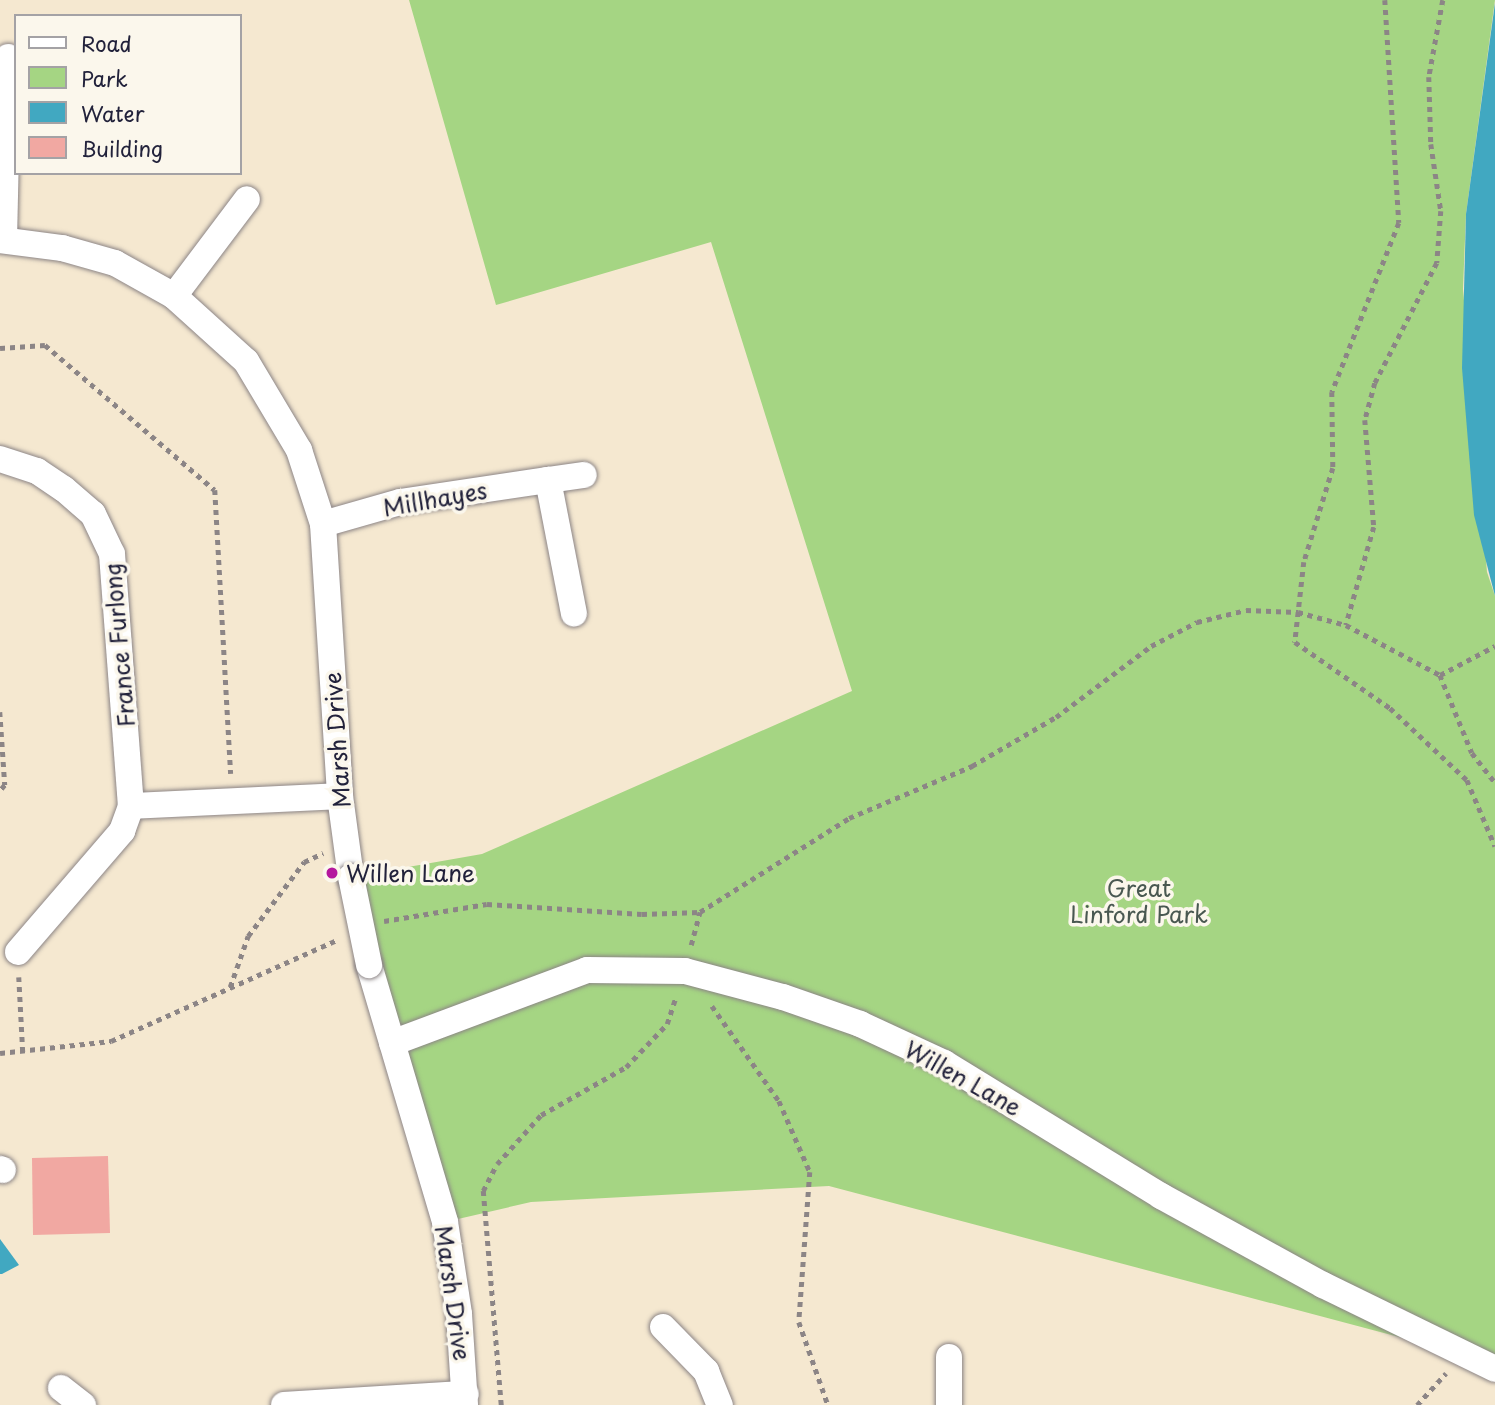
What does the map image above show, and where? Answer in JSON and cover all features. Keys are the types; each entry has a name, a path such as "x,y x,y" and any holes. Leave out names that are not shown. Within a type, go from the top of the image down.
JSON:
{"street":[{"path":"2,240 8,57"},
{"path":"174,296 247,199"},
{"name":"Marsh Drive","path":"2,240 62,248 115,263 174,296 246,361 299,450 323,524 340,796 351,877 369,965 445,1222 465,1399"},
{"name":"France Furlong","path":"0,458 37,471 64,489 93,514 112,554 131,806 122,831 18,952"},
{"name":"Millhayes","path":"323,524 400,502 584,475"},
{"path":"548,480 574,614"},
{"path":"131,806 340,796"},
{"name":"Willen Lane","path":"392,1043 587,970 691,972 860,1024 944,1063 1161,1196 1323,1285 1495,1369"},
{"path":"663,1326 706,1371 720,1405"},
{"path":"949,1357 949,1405"},
{"path":"61,1388 83,1405"},
{"path":"284,1405 465,1399"}],"path":[{"path":"1385,0 1399,223 1332,392 1333,468 1304,562 1295,642 1390,708 1467,780 1495,846"},
{"path":"1346,625 1374,527 1365,420 1375,383 1437,263 1441,211 1431,144 1429,77 1443,0"},
{"path":"0,348 46,345 215,490 233,803"},
{"path":"372,926 396,916 487,904 642,914 699,912 849,818 972,766 1056,717 1151,646 1197,622 1246,610 1298,612 1346,625 1440,675 1472,753 1495,782"},
{"path":"1440,675 1495,646"},
{"path":"0,712 5,785 0,791"},
{"path":"230,987 248,936 304,862 346,842"},
{"path":"501,1405 483,1191 496,1164 541,1115 626,1067 667,1024 691,972 699,912"},
{"path":"0,1053 23,1053 111,1041 347,936"},
{"path":"18,952 23,1053"},
{"path":"691,972 714,1010 779,1101 810,1172 799,1322 828,1405"},
{"path":"1418,1405 1463,1354"}],"green space":[{"name":"Great Linford Park","path":"409,0 1495,0 1466,214 1463,289 1487,572 1495,596 1495,1369 1463,1354 829,1186 531,1202 445,1222 351,877 482,854 852,691 711,242 496,305"}],"water":[{"path":"1495,3 1495,596 1474,515 1462,368 1466,214"},
{"path":"0,1239 19,1265 2,1274 0,1274"}],"building":[{"path":"108,1156 110,1233 33,1235 32,1158"}],"place":[{"name":"Willen Lane","path":"332,873"}]}
